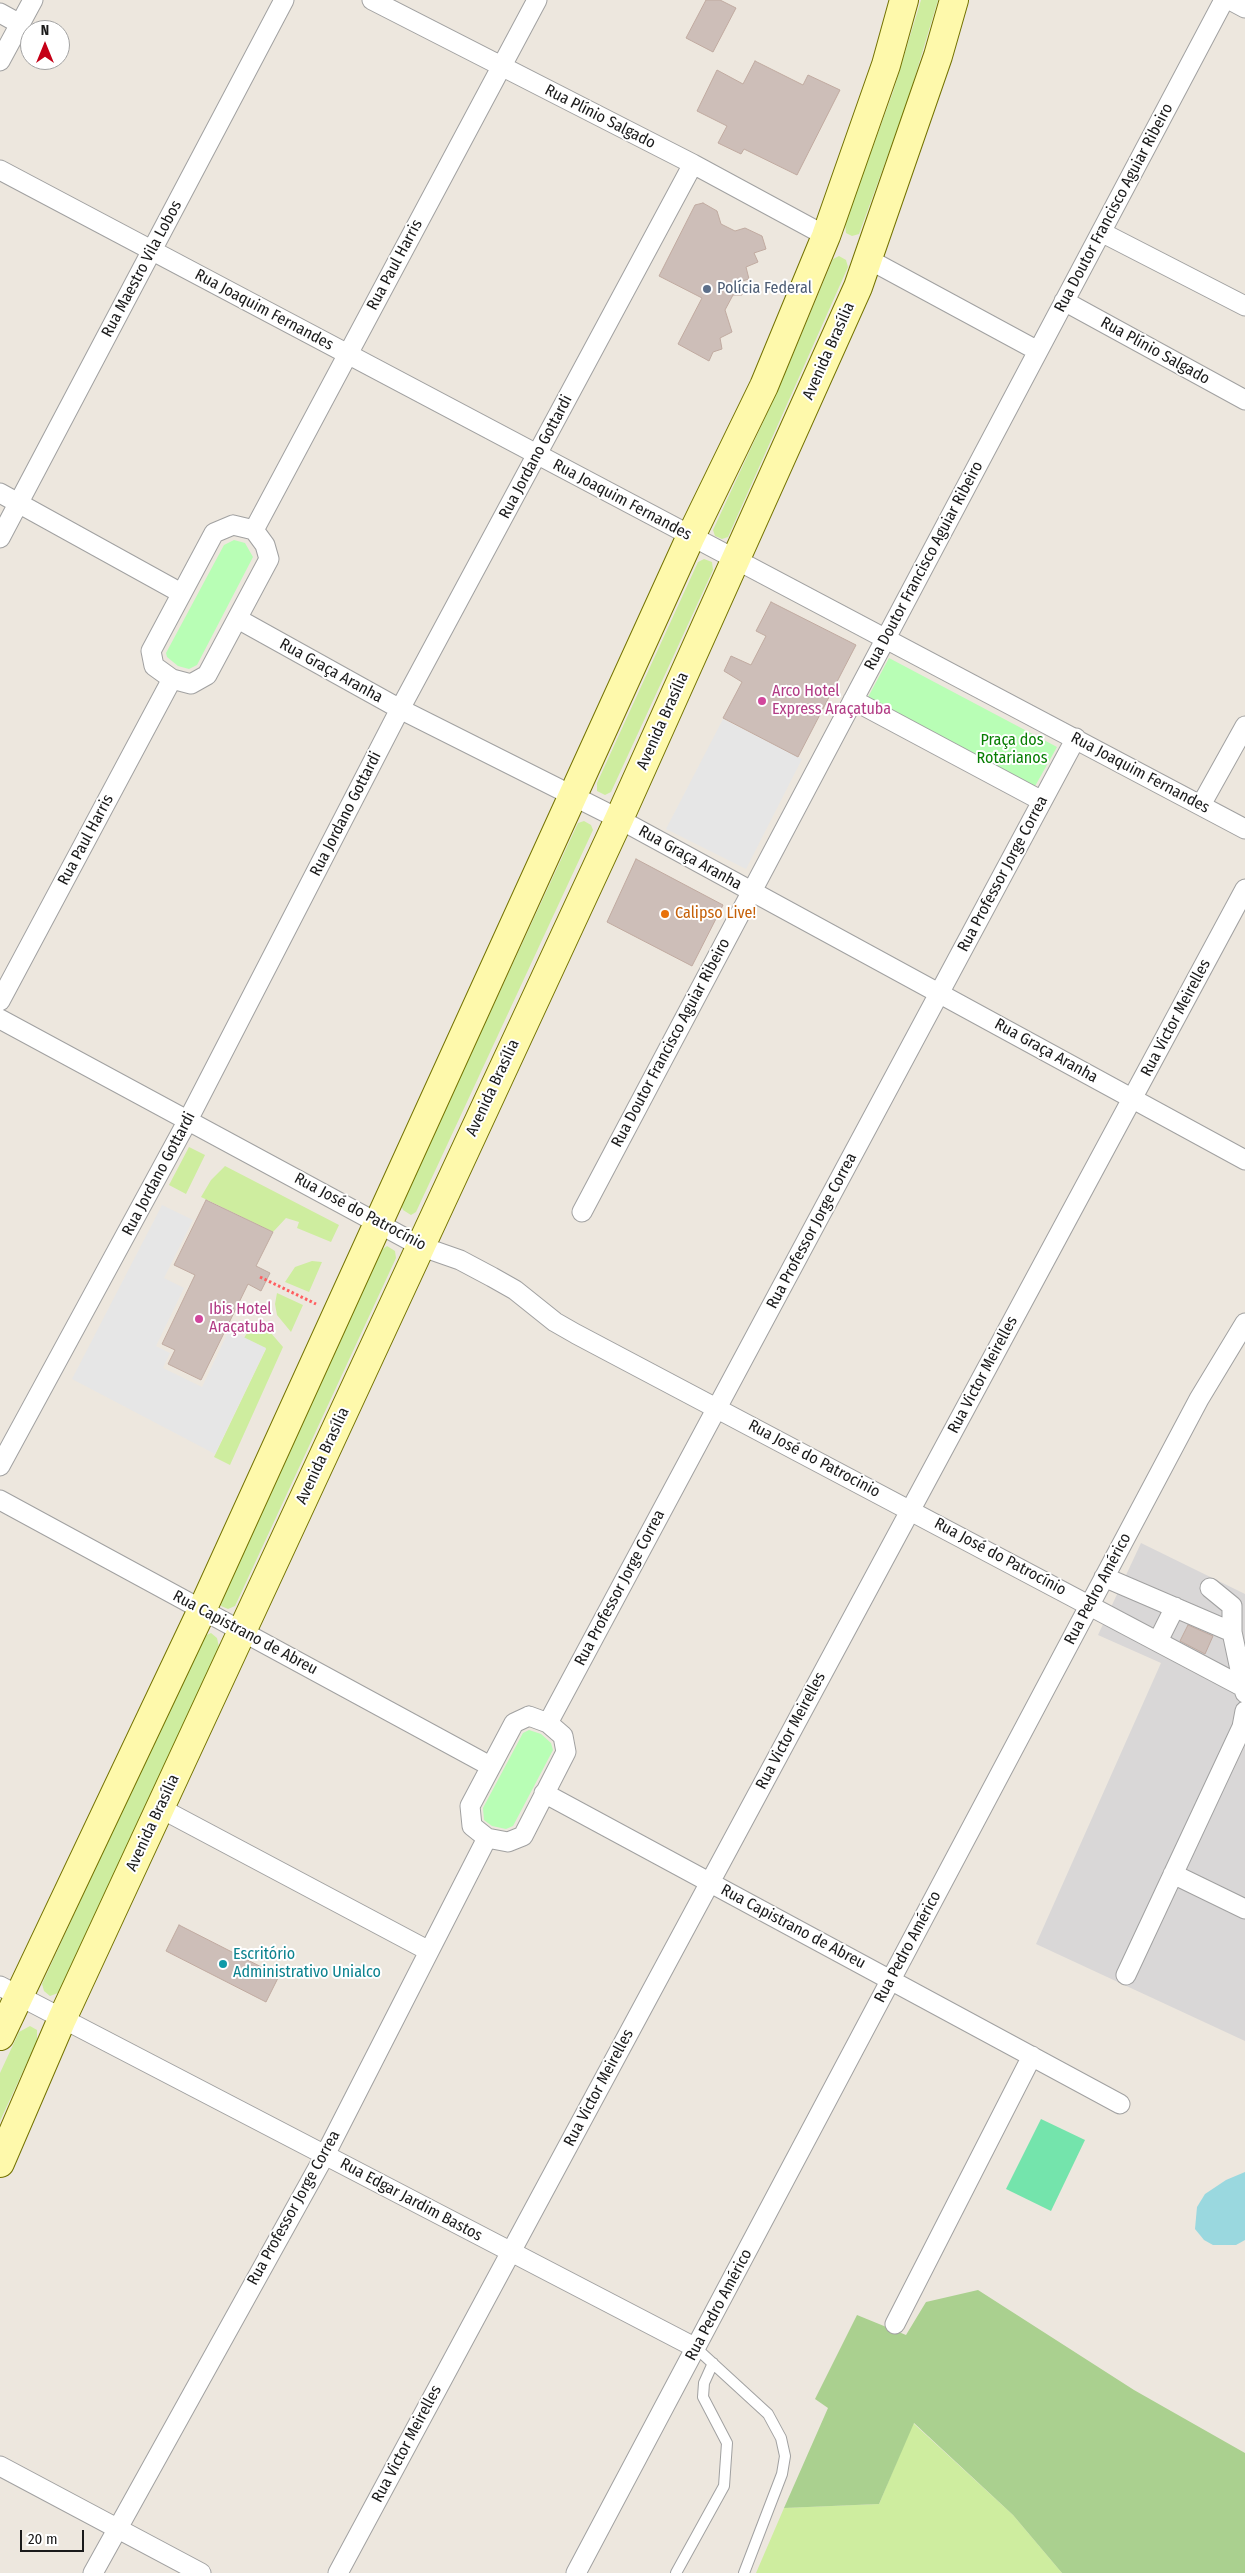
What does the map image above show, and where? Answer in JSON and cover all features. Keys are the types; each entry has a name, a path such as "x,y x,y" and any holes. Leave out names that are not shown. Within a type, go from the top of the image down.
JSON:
{"main road":[{"path":"0,2036 10,1992 202,1610 691,536 764,386 826,236 886,65 904,0"},
{"name":"Avenida Brasília","path":"0,2164 62,2019 619,819 858,287 938,56 954,0"}],"street":[{"path":"22,20 32,0"},
{"name":"Rua Maestro Vila Lobos","path":"0,538 284,0"},
{"name":"Rua Plínio Salgado","path":"372,0 693,164 826,236"},
{"name":"Rua Paul Harris","path":"254,530 346,354 537,0"},
{"name":"Rua Doutor Francisco Aguiar Ribeiro","path":"582,1212 1224,0"},
{"path":"1230,0 1245,8"},
{"path":"0,13 20,24 0,61"},
{"name":"Rua Jordano Gottardi","path":"0,1466 188,1120 400,709 693,164"},
{"name":"Rua Joaquim Fernandes","path":"0,170 1245,829"},
{"path":"1101,232 1245,306"},
{"path":"868,258 1038,351"},
{"name":"Rua Plínio Salgado","path":"1064,301 1245,400"},
{"path":"0,494 182,593"},
{"path":"233,525 254,530 265,545 269,558 208,676 191,684 172,679 154,666 151,651 214,533 233,525"},
{"name":"Rua Graça Aranha","path":"238,619 400,709 619,819 1245,1160"},
{"name":"Rua Paul Harris","path":"0,1001 172,679"},
{"path":"853,700 1042,801"},
{"path":"1201,805 1245,726"},
{"name":"Rua Professor Jorge Correa","path":"548,1723 1076,738"},
{"name":"Rua Victor Meirelles","path":"338,2573 1245,889"},
{"name":"Rua José do Patrocínio","path":"0,1019 420,1246 460,1260 492,1277 515,1290 555,1322 717,1408"},
{"name":"Rua Pedro Américo","path":"576,2573 1199,1398 1245,1323"},
{"name":"Rua José do Patrocinio","path":"717,1408 911,1509"},
{"name":"Rua Capistrano de Abreu","path":"0,1500 490,1766"},
{"name":"Rua José do Patrocínio","path":"911,1509 1089,1605"},
{"path":"1104,1577 1232,1632"},
{"path":"1210,1588 1232,1606 1232,1632 1245,1690"},
{"path":"1089,1605 1245,1690"},
{"path":"1158,1641 1175,1607"},
{"path":"1126,1975 1242,1727 1245,1711"},
{"path":"529,1716 548,1723 563,1736 566,1752 523,1836 508,1842 487,1838 472,1826 470,1806 490,1766 514,1723 529,1716"},
{"name":"Rua Capistrano de Abreu","path":"544,1793 1120,2104"},
{"path":"160,1808 429,1951"},
{"name":"Rua Professor Jorge Correa","path":"93,2573 325,2155 487,1838"},
{"path":"1173,1874 1245,1909"},
{"name":"Rua Edgar Jardim Bastos","path":"10,1992 696,2348"},
{"path":"895,2324 1032,2056"},
{"path":"0,2466 201,2573"}],"lane":[{"path":"696,2348 768,2414 781,2438 785,2456 782,2474 744,2573"},
{"path":"676,2573 724,2486 727,2443 703,2397 704,2383 713,2363"}],"path":[{"path":"260,1277 336,1313"}],"shaded area":[{"path":"723,719 802,759 746,869 666,829"},
{"path":"162,1205 193,1220 164,1278 184,1288 156,1346 170,1353 163,1368 202,1387 229,1330 266,1348 215,1454 72,1379"},
{"path":"1141,1543 1245,1594 1245,2041 1036,1944 1161,1663 1098,1635"}],"green space":[{"path":"921,0 938,0 908,100 859,234 852,236 846,233 845,223 893,92"},
{"path":"839,256 846,260 848,267 728,537 722,539 715,536 713,530 778,390 833,259"},
{"path":"234,540 245,543 253,557 197,665 189,669 178,666 167,657 166,653 224,545"},
{"path":"704,559 712,562 713,570 611,792 605,795 597,791 597,783 698,562"},
{"name":"Praça dos Rotarianos","path":"889,658 1057,747 1034,788 867,699"},
{"path":"584,821 591,825 593,830 416,1212 411,1215 403,1210 401,1205 578,823"},
{"path":"189,1147 205,1155 186,1194 169,1185"},
{"path":"225,1166 339,1225 331,1242 297,1228 299,1222 286,1218 273,1232 201,1197 211,1180"},
{"path":"387,1246 395,1251 396,1258 235,1606 228,1609 221,1606 220,1599 380,1251"},
{"path":"312,1261 322,1262 309,1292 285,1282 295,1267"},
{"path":"277,1293 303,1305 291,1332 277,1315 275,1304"},
{"path":"259,1322 264,1325 283,1347 230,1465 214,1457 266,1349 244,1338 252,1325"},
{"path":"211,1633 217,1638 219,1647 58,1993 50,1996 44,1991 42,1984 202,1637"},
{"path":"529,1730 541,1734 551,1743 553,1750 513,1826 506,1829 492,1826 484,1820 483,1808 523,1733"},
{"path":"30,2026 37,2030 37,2041 0,2121 0,2073 19,2032"},
{"path":"1041,2119 1085,2140 1051,2211 1006,2189"},
{"path":"978,2290 1134,2390 1245,2453 1245,2573 1062,2573 1013,2515 914,2423 879,2504 784,2508 828,2408 815,2399 857,2315 906,2335 926,2302"},
{"path":"913,2423 1013,2515 1062,2573 756,2573 784,2508 879,2504"}],"water":[{"path":"1245,2172 1245,2240 1236,2245 1213,2245 1204,2240 1195,2229 1197,2207 1205,2194 1226,2180"}],"building":[{"path":"706,0 720,0 736,8 713,52 686,38"},
{"path":"755,61 803,85 808,75 840,90 797,175 744,149 741,154 718,143 727,126 697,111 717,70 743,84"},
{"path":"703,203 717,211 721,224 735,231 745,228 762,236 766,249 754,253 758,262 746,267 749,279 739,282 742,295 733,295 725,310 732,332 720,338 722,349 713,352 709,361 678,344 702,298 659,276 695,205"},
{"path":"771,602 856,645 798,757 723,718 742,682 724,671 731,656 751,665 766,636 756,631"},
{"name":"Calipso Live!","path":"636,859 723,905 692,966 607,922"},
{"path":"206,1200 273,1232 256,1266 270,1273 261,1291 248,1284 201,1380 168,1364 175,1350 162,1344 195,1275 174,1265"},
{"path":"1188,1625 1213,1636 1205,1654 1180,1641"},
{"name":"Escritório Administrativo Unialco","path":"179,1925 279,1976 266,2002 166,1951"}],"place":[{"name":"Polícia Federal","path":"707,289"},
{"name":"Arco Hotel Express Araçatuba","path":"762,701"},
{"name":"Calipso Live!","path":"665,914"},
{"name":"Ibis Hotel Araçatuba","path":"199,1319"},
{"name":"Escritório Administrativo Unialco","path":"223,1964"}]}
